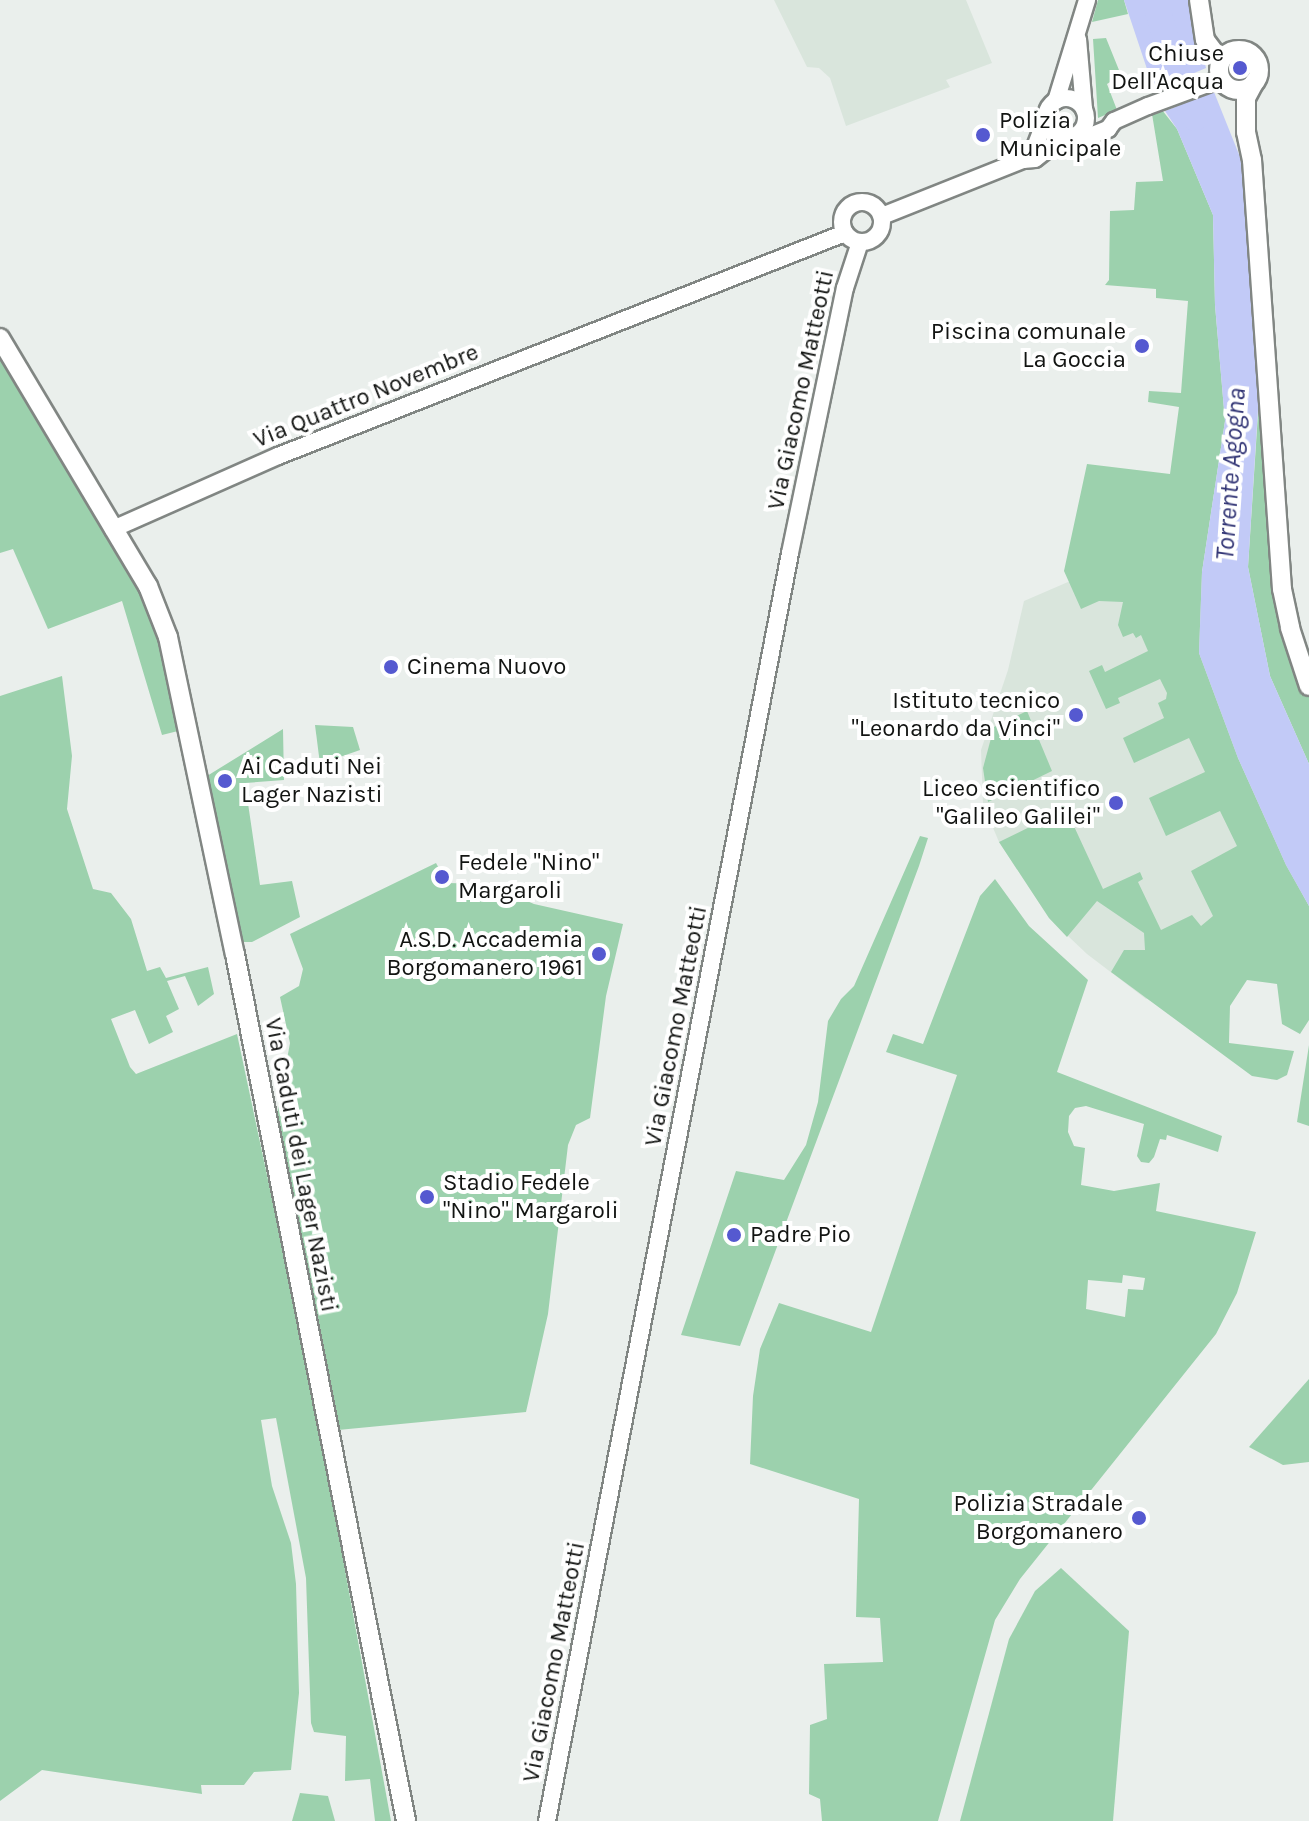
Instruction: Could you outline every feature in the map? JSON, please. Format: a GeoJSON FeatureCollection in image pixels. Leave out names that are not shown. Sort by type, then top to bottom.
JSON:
{"type":"FeatureCollection","features":[{"type":"Feature","properties":{"kind":"main road"},"geometry":{"type":"LineString","coordinates":[[1199,0],[1204,21],[1222,44],[1223,71],[1239,125],[1246,132]]}},
{"type":"Feature","properties":{"kind":"main road"},"geometry":{"type":"LineString","coordinates":[[1223,71],[1247,52],[1256,59],[1259,71],[1246,98],[1246,132],[1252,160],[1282,589],[1309,686]]}},
{"type":"Feature","properties":{"kind":"main road"},"geometry":{"type":"LineString","coordinates":[[1223,71],[1241,89],[1255,81]]}},
{"type":"Feature","properties":{"kind":"main road"},"geometry":{"type":"LineString","coordinates":[[0,338],[113,529]]}},
{"type":"Feature","properties":{"kind":"main road","name":"Via Caduti dei Lager Nazisti"},"geometry":{"type":"LineString","coordinates":[[113,529],[148,586],[170,648],[235,954],[406,1821]]}},
{"type":"Feature","properties":{"kind":"street"},"geometry":{"type":"LineString","coordinates":[[1023,160],[1035,147],[1056,101],[1087,0]]}},
{"type":"Feature","properties":{"kind":"street"},"geometry":{"type":"LineString","coordinates":[[882,216],[1023,160],[1044,155],[1070,136],[1085,113],[1078,36]]}},
{"type":"Feature","properties":{"kind":"street"},"geometry":{"type":"LineString","coordinates":[[1056,101],[1069,99],[1093,123],[1114,121],[1223,71]]}},
{"type":"Feature","properties":{"kind":"street"},"geometry":{"type":"LineString","coordinates":[[1046,119],[1053,133],[1088,137],[1108,129],[1114,121]]}},
{"type":"Feature","properties":{"kind":"street"},"geometry":{"type":"LineString","coordinates":[[854,203],[874,205],[882,216],[878,235],[853,238],[843,216],[854,203]]}},
{"type":"Feature","properties":{"kind":"street","name":"Via Quattro Novembre"},"geometry":{"type":"LineString","coordinates":[[113,529],[320,439],[853,238]]}},
{"type":"Feature","properties":{"kind":"street","name":"Via Giacomo Matteotti"},"geometry":{"type":"LineString","coordinates":[[547,1821],[853,238]]}},
{"type":"Feature","properties":{"kind":"shaded area"},"geometry":{"type":"Polygon","coordinates":[[[774,0],[966,0],[992,63],[946,80],[950,87],[846,126],[830,78],[819,68],[807,67],[774,0]]]}},
{"type":"Feature","properties":{"kind":"shaded area"},"geometry":{"type":"Polygon","coordinates":[[[1202,572],[1238,758],[1307,903],[1146,999],[1087,954],[1049,918],[999,842],[983,804],[981,750],[1008,670],[1024,601],[1068,582],[1202,572]]]}},
{"type":"Feature","properties":{"kind":"green space"},"geometry":{"type":"Polygon","coordinates":[[[1098,0],[1124,0],[1128,14],[1092,22],[1098,0]]]}},
{"type":"Feature","properties":{"kind":"green space"},"geometry":{"type":"Polygon","coordinates":[[[1106,38],[1121,75],[1107,84],[1117,110],[1098,118],[1093,39],[1106,38]]]}},
{"type":"Feature","properties":{"kind":"green space"},"geometry":{"type":"Polygon","coordinates":[[[1162,110],[1177,129],[1213,215],[1215,305],[1225,421],[1202,572],[1199,653],[1238,758],[1286,865],[1309,906],[1309,1020],[1300,1034],[1282,1024],[1277,984],[1247,980],[1230,1006],[1229,1043],[1294,1051],[1287,1075],[1277,1080],[1252,1076],[1111,972],[1124,950],[1145,950],[1144,933],[1097,901],[1067,937],[1049,918],[999,842],[1066,809],[1103,889],[1140,872],[1143,879],[1138,882],[1161,930],[1192,915],[1201,926],[1213,916],[1191,871],[1237,846],[1220,811],[1166,836],[1149,798],[1205,772],[1189,738],[1134,763],[1123,738],[1164,718],[1158,703],[1166,699],[1167,693],[1160,679],[1118,698],[1120,703],[1106,709],[1089,671],[1102,665],[1105,672],[1148,651],[1141,635],[1136,638],[1133,633],[1123,637],[1118,625],[1123,602],[1099,601],[1081,609],[1064,571],[1087,464],[1170,474],[1179,407],[1148,402],[1149,391],[1181,393],[1188,301],[1156,298],[1156,289],[1105,285],[1109,280],[1110,211],[1134,210],[1136,182],[1163,181],[1152,114],[1162,110]]]}},
{"type":"Feature","properties":{"kind":"green space"},"geometry":{"type":"Polygon","coordinates":[[[0,352],[144,590],[163,642],[182,730],[162,735],[122,601],[48,629],[13,549],[0,553],[0,352]]]}},
{"type":"Feature","properties":{"kind":"green space"},"geometry":{"type":"Polygon","coordinates":[[[1268,396],[1282,589],[1309,686],[1309,764],[1270,676],[1248,567],[1259,398],[1268,396]]]}},
{"type":"Feature","properties":{"kind":"green space"},"geometry":{"type":"Polygon","coordinates":[[[62,676],[72,756],[67,809],[93,889],[111,893],[131,919],[147,971],[160,967],[166,978],[208,967],[214,994],[198,1006],[185,976],[167,981],[179,1009],[166,1016],[173,1032],[149,1044],[135,1010],[111,1019],[130,1067],[136,1074],[237,1034],[308,1368],[391,1821],[375,1821],[370,1779],[345,1781],[346,1736],[314,1732],[311,1723],[306,1578],[276,1418],[261,1420],[272,1486],[291,1543],[296,1584],[299,1693],[291,1770],[254,1772],[244,1785],[201,1785],[202,1794],[42,1770],[0,1801],[0,696],[62,676]]]}},
{"type":"Feature","properties":{"kind":"green space"},"geometry":{"type":"Polygon","coordinates":[[[1027,711],[1052,771],[988,802],[983,768],[994,727],[1027,711]]]}},
{"type":"Feature","properties":{"kind":"green space"},"geometry":{"type":"Polygon","coordinates":[[[315,725],[353,727],[360,750],[320,764],[315,725]]]}},
{"type":"Feature","properties":{"kind":"green space"},"geometry":{"type":"Polygon","coordinates":[[[283,729],[284,780],[245,783],[260,885],[292,881],[300,917],[252,942],[244,942],[239,938],[207,776],[283,729]]]}},
{"type":"Feature","properties":{"kind":"green space"},"geometry":{"type":"Polygon","coordinates":[[[920,836],[928,838],[919,866],[740,1346],[681,1335],[736,1171],[784,1180],[806,1145],[818,1102],[828,1021],[841,999],[854,986],[920,836]]]}},
{"type":"Feature","properties":{"kind":"green space","name":"Stadio Fedele \"Nino\" Margaroli"},"geometry":{"type":"Polygon","coordinates":[[[436,863],[447,883],[488,884],[534,904],[623,924],[606,996],[590,1118],[576,1125],[568,1145],[548,1314],[526,1412],[338,1430],[276,1119],[290,1043],[280,997],[299,986],[303,969],[290,934],[436,863]]]}},
{"type":"Feature","properties":{"kind":"green space"},"geometry":{"type":"Polygon","coordinates":[[[995,879],[1029,926],[1088,980],[1057,1072],[1222,1136],[1218,1152],[1167,1135],[1166,1140],[1160,1139],[1149,1163],[1141,1162],[1137,1156],[1144,1124],[1086,1106],[1075,1108],[1069,1116],[1068,1132],[1074,1146],[1085,1148],[1081,1185],[1114,1191],[1160,1183],[1156,1211],[1256,1232],[1237,1293],[1216,1334],[1020,1579],[995,1620],[938,1821],[822,1821],[820,1799],[809,1794],[810,1725],[827,1719],[824,1664],[883,1662],[880,1618],[856,1617],[859,1499],[750,1464],[753,1396],[760,1349],[779,1303],[871,1332],[957,1075],[886,1052],[893,1034],[923,1044],[980,896],[995,879]],[[1123,1275],[1122,1283],[1088,1280],[1086,1309],[1125,1317],[1128,1289],[1143,1290],[1145,1278],[1123,1275]]]}},
{"type":"Feature","properties":{"kind":"green space"},"geometry":{"type":"Polygon","coordinates":[[[1309,1045],[1309,1126],[1297,1122],[1309,1045]]]}},
{"type":"Feature","properties":{"kind":"green space"},"geometry":{"type":"Polygon","coordinates":[[[1309,1379],[1309,1462],[1283,1465],[1249,1447],[1309,1379]]]}},
{"type":"Feature","properties":{"kind":"green space"},"geometry":{"type":"Polygon","coordinates":[[[1061,1568],[1129,1631],[1113,1821],[960,1821],[1009,1639],[1035,1591],[1061,1568]]]}},
{"type":"Feature","properties":{"kind":"green space"},"geometry":{"type":"Polygon","coordinates":[[[300,1793],[328,1796],[335,1821],[292,1821],[300,1793]]]}},
{"type":"Feature","properties":{"kind":"water"},"geometry":{"type":"Polygon","coordinates":[[[1124,0],[1190,0],[1206,68],[1154,90],[1124,0]]]}},
{"type":"Feature","properties":{"kind":"water"},"geometry":{"type":"Polygon","coordinates":[[[1214,92],[1240,157],[1247,194],[1259,393],[1248,567],[1270,676],[1309,764],[1309,906],[1286,865],[1238,758],[1199,653],[1202,572],[1225,421],[1215,305],[1213,215],[1177,129],[1165,111],[1214,92]]]}},
{"type":"Feature","properties":{"kind":"waterway","name":"Torrente Agogna"},"geometry":{"type":"LineString","coordinates":[[1155,0],[1175,71],[1195,118]]}},
{"type":"Feature","properties":{"kind":"place","name":"Chiuse Dell'Acqua"},"geometry":{"type":"Point","coordinates":[1240,68]}},
{"type":"Feature","properties":{"kind":"place","name":"Polizia Municipale"},"geometry":{"type":"Point","coordinates":[983,135]}},
{"type":"Feature","properties":{"kind":"place","name":"Piscina comunale La Goccia"},"geometry":{"type":"Point","coordinates":[1142,346]}},
{"type":"Feature","properties":{"kind":"place","name":"Cinema Nuovo"},"geometry":{"type":"Point","coordinates":[391,667]}},
{"type":"Feature","properties":{"kind":"place","name":"Istituto tecnico \"Leonardo da Vinci\""},"geometry":{"type":"Point","coordinates":[1076,715]}},
{"type":"Feature","properties":{"kind":"place","name":"Ai Caduti Nei Lager Nazisti"},"geometry":{"type":"Point","coordinates":[225,781]}},
{"type":"Feature","properties":{"kind":"place","name":"Liceo scientifico \"Galileo Galilei\""},"geometry":{"type":"Point","coordinates":[1116,803]}},
{"type":"Feature","properties":{"kind":"place","name":"Fedele \"Nino\" Margaroli"},"geometry":{"type":"Point","coordinates":[442,877]}},
{"type":"Feature","properties":{"kind":"place","name":"A.S.D. Accademia Borgomanero 1961"},"geometry":{"type":"Point","coordinates":[599,954]}},
{"type":"Feature","properties":{"kind":"place","name":"Stadio Fedele \"Nino\" Margaroli"},"geometry":{"type":"Point","coordinates":[427,1197]}},
{"type":"Feature","properties":{"kind":"place","name":"Padre Pio"},"geometry":{"type":"Point","coordinates":[734,1235]}},
{"type":"Feature","properties":{"kind":"place","name":"Polizia Stradale Borgomanero"},"geometry":{"type":"Point","coordinates":[1139,1518]}}]}
